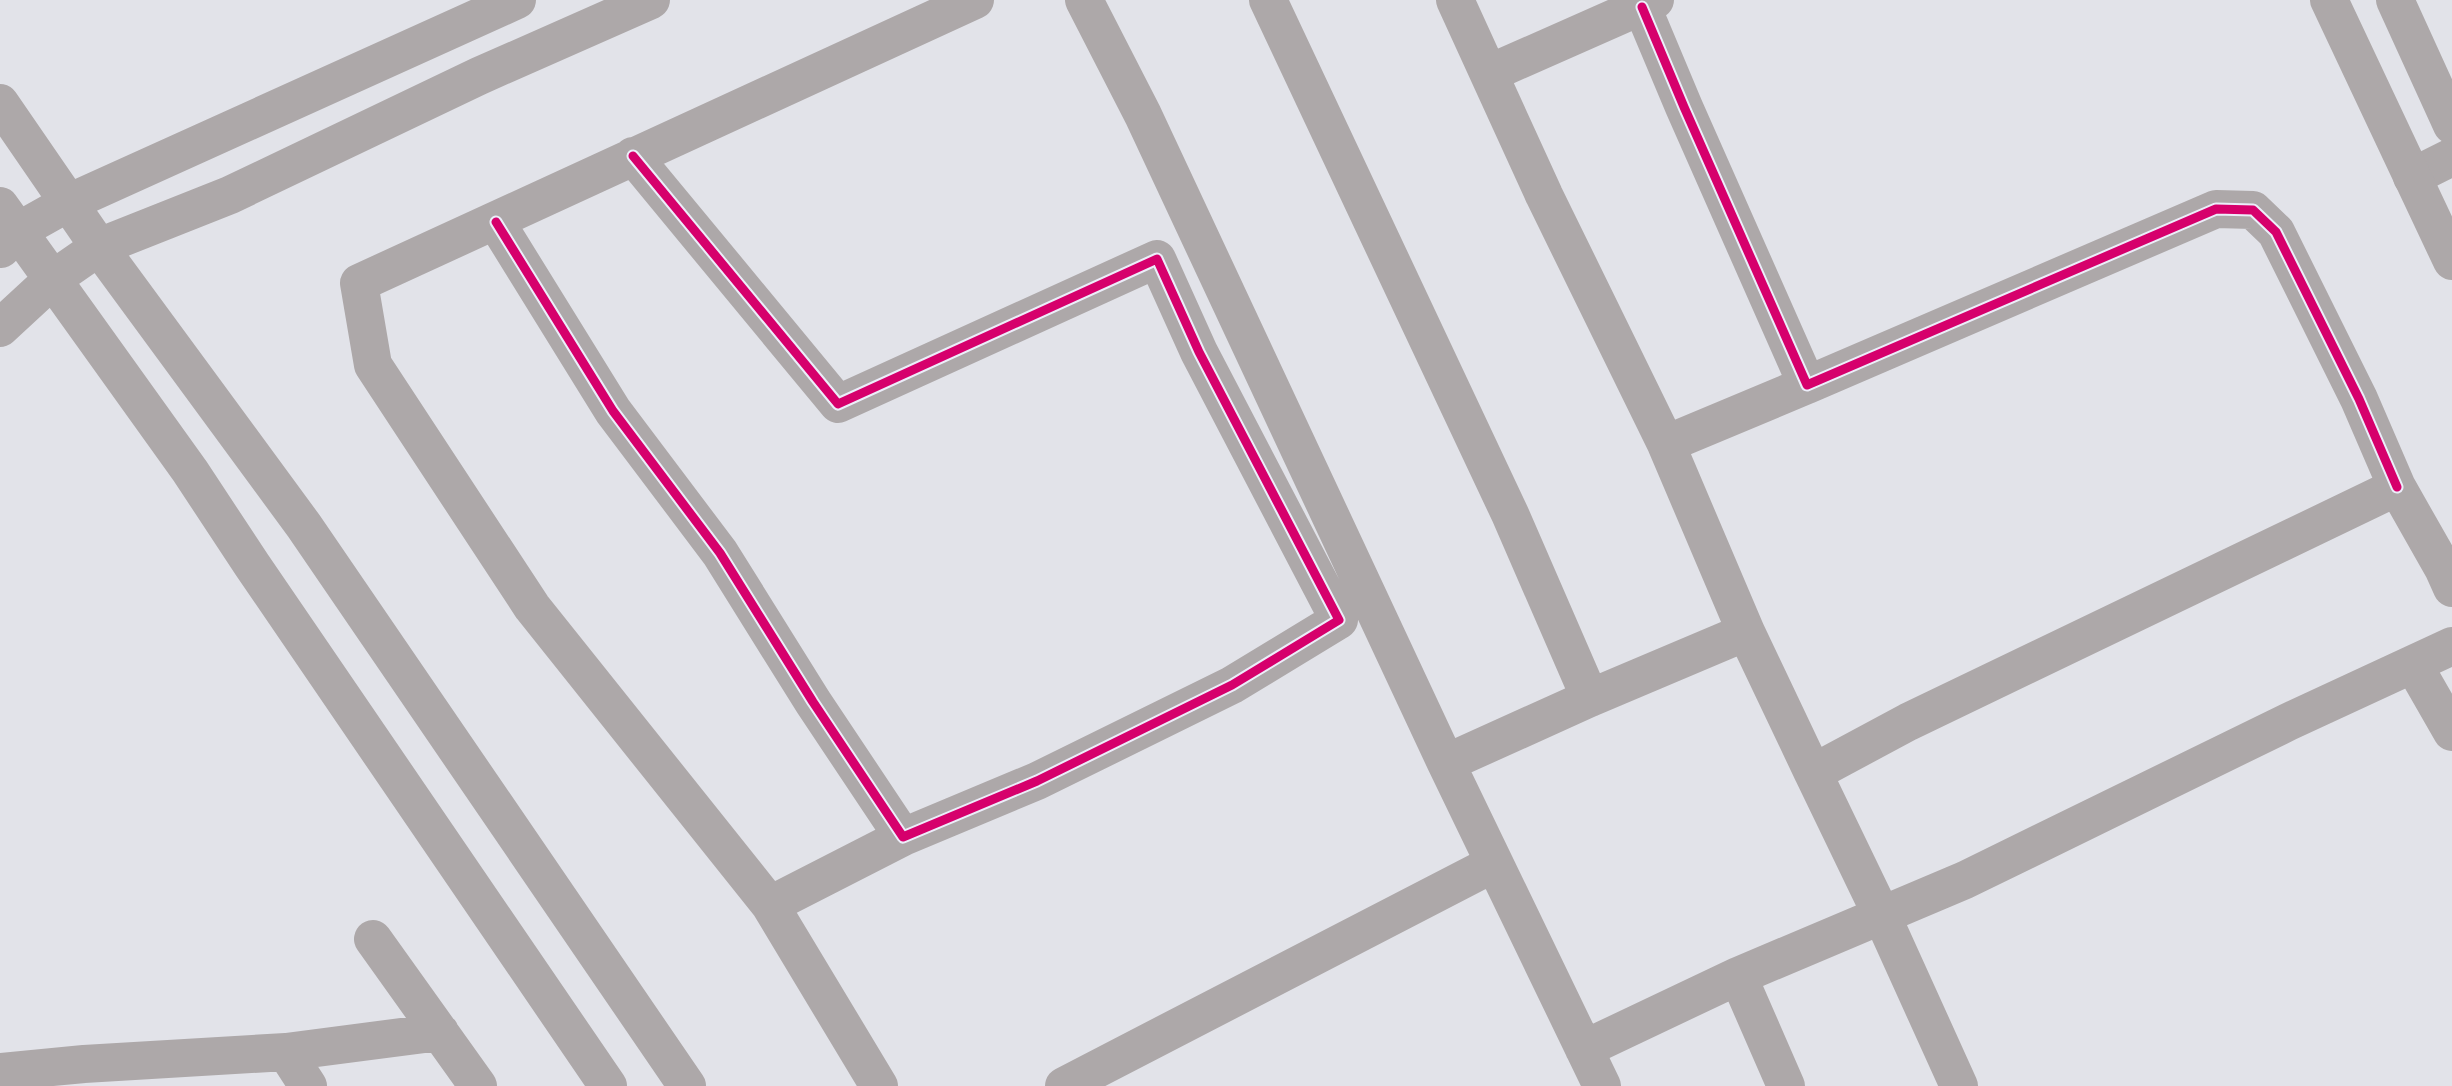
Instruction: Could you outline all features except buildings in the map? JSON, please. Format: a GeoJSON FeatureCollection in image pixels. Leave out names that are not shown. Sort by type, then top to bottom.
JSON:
{"type":"FeatureCollection","features":[{"type":"Feature","properties":{"kind":"street"},"geometry":{"type":"LineString","coordinates":[[517,0],[6,229],[53,279],[190,471],[608,1086]]}},
{"type":"Feature","properties":{"kind":"street"},"geometry":{"type":"LineString","coordinates":[[0,328],[53,279],[99,247],[230,195],[479,76],[651,0]]}},
{"type":"Feature","properties":{"kind":"street"},"geometry":{"type":"LineString","coordinates":[[879,1086],[769,905],[532,607],[373,365],[359,283],[975,0]]}},
{"type":"Feature","properties":{"kind":"street"},"geometry":{"type":"LineString","coordinates":[[1084,0],[1143,115],[1493,864],[1549,973],[1602,1086]]}},
{"type":"Feature","properties":{"kind":"street"},"geometry":{"type":"LineString","coordinates":[[1268,0],[1510,514],[1590,698]]}},
{"type":"Feature","properties":{"kind":"street"},"geometry":{"type":"LineString","coordinates":[[1455,0],[1544,195],[1666,444],[1746,632],[1882,916],[1959,1086]]}},
{"type":"Feature","properties":{"kind":"street"},"geometry":{"type":"LineString","coordinates":[[2329,0],[2452,261]]}},
{"type":"Feature","properties":{"kind":"street"},"geometry":{"type":"LineString","coordinates":[[2395,0],[2452,125]]}},
{"type":"Feature","properties":{"kind":"street"},"geometry":{"type":"LineString","coordinates":[[1490,73],[1649,3],[1689,119],[1807,385]]}},
{"type":"Feature","properties":{"kind":"street"},"geometry":{"type":"LineString","coordinates":[[0,103],[99,247],[304,526],[687,1086]]}},
{"type":"Feature","properties":{"kind":"street"},"geometry":{"type":"LineString","coordinates":[[633,156],[838,404],[1157,259],[1199,352],[1339,620],[1220,691],[1037,781],[903,837],[769,905]]}},
{"type":"Feature","properties":{"kind":"street"},"geometry":{"type":"LineString","coordinates":[[2412,177],[2452,157]]}},
{"type":"Feature","properties":{"kind":"street"},"geometry":{"type":"LineString","coordinates":[[1666,444],[2216,209],[2253,210],[2276,232],[2359,399],[2397,487],[2452,588]]}},
{"type":"Feature","properties":{"kind":"street"},"geometry":{"type":"LineString","coordinates":[[496,222],[613,411],[720,553],[813,702],[903,837]]}},
{"type":"Feature","properties":{"kind":"street"},"geometry":{"type":"LineString","coordinates":[[1813,773],[1908,722],[2397,487]]}},
{"type":"Feature","properties":{"kind":"street"},"geometry":{"type":"LineString","coordinates":[[1446,763],[1746,632]]}},
{"type":"Feature","properties":{"kind":"street"},"geometry":{"type":"LineString","coordinates":[[1584,1049],[1738,976],[1965,880],[2288,722],[2452,646]]}},
{"type":"Feature","properties":{"kind":"street"},"geometry":{"type":"LineString","coordinates":[[2413,664],[2452,732]]}},
{"type":"Feature","properties":{"kind":"street"},"geometry":{"type":"LineString","coordinates":[[1077,1083],[1493,864]]}},
{"type":"Feature","properties":{"kind":"street"},"geometry":{"type":"LineString","coordinates":[[373,939],[478,1086]]}},
{"type":"Feature","properties":{"kind":"street"},"geometry":{"type":"LineString","coordinates":[[1738,976],[1786,1086]]}},
{"type":"Feature","properties":{"kind":"street"},"geometry":{"type":"LineString","coordinates":[[0,1072],[85,1075],[440,1032]]}},
{"type":"Feature","properties":{"kind":"street"},"geometry":{"type":"LineString","coordinates":[[286,1052],[308,1086]]}},
{"type":"Feature","properties":{"kind":"cycle path"},"geometry":{"type":"LineString","coordinates":[[1642,7],[1807,385],[2216,209],[2253,210],[2276,232],[2359,399],[2397,487]]}},
{"type":"Feature","properties":{"kind":"cycle path"},"geometry":{"type":"LineString","coordinates":[[496,222],[613,411],[720,553],[813,702],[903,837],[1037,781],[1232,685],[1339,620],[1199,352],[1157,259],[838,404],[633,156]]}}]}
